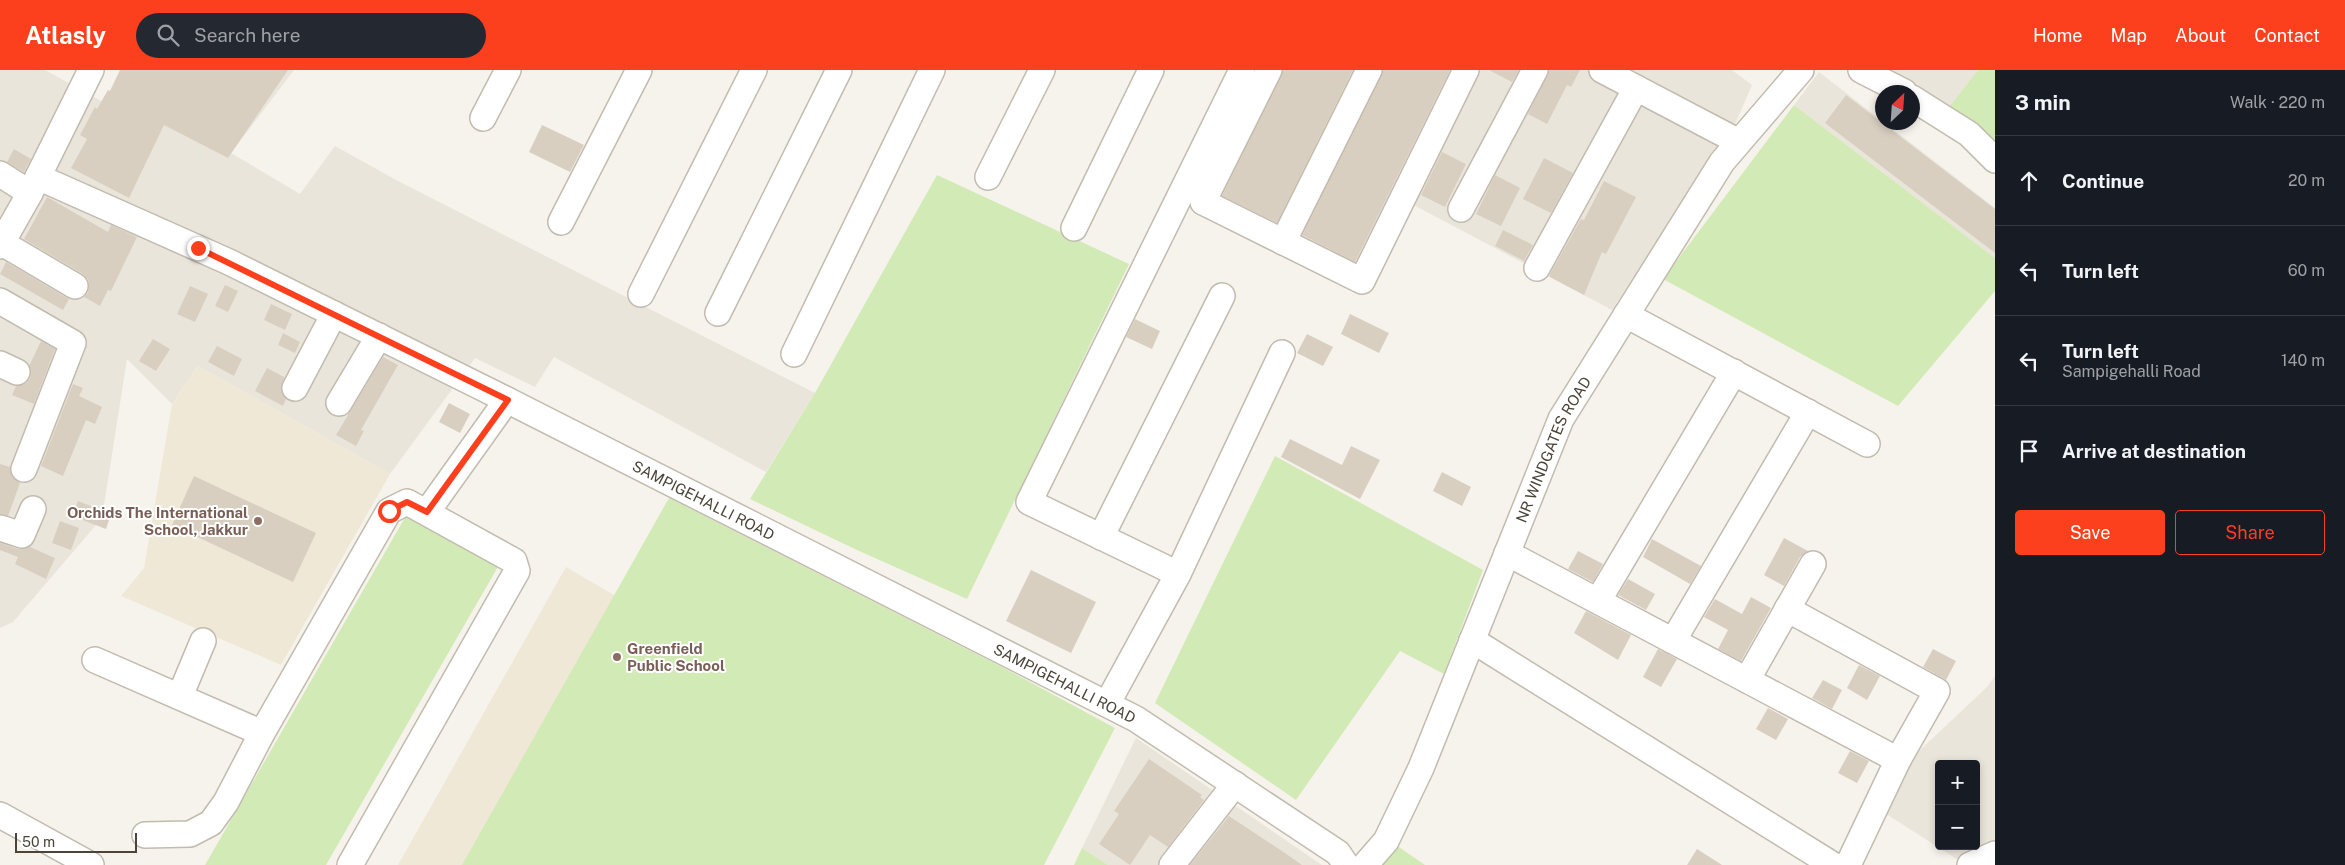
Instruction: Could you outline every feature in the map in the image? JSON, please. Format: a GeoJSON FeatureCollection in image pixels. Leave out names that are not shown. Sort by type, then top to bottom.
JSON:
{"type":"FeatureCollection","features":[{"type":"Feature","properties":{"kind":"street"},"geometry":{"type":"LineString","coordinates":[[75,286],[1,245],[34,185],[90,70]]}},
{"type":"Feature","properties":{"kind":"street"},"geometry":{"type":"LineString","coordinates":[[483,118],[508,70]]}},
{"type":"Feature","properties":{"kind":"street"},"geometry":{"type":"LineString","coordinates":[[561,222],[639,70]]}},
{"type":"Feature","properties":{"kind":"street"},"geometry":{"type":"LineString","coordinates":[[641,294],[754,70]]}},
{"type":"Feature","properties":{"kind":"street"},"geometry":{"type":"LineString","coordinates":[[718,313],[839,70]]}},
{"type":"Feature","properties":{"kind":"street"},"geometry":{"type":"LineString","coordinates":[[794,354],[932,70]]}},
{"type":"Feature","properties":{"kind":"street"},"geometry":{"type":"LineString","coordinates":[[988,177],[1042,70]]}},
{"type":"Feature","properties":{"kind":"street"},"geometry":{"type":"LineString","coordinates":[[1074,228],[1151,70]]}},
{"type":"Feature","properties":{"kind":"street"},"geometry":{"type":"LineString","coordinates":[[1178,574],[1029,502],[1242,70]]}},
{"type":"Feature","properties":{"kind":"street"},"geometry":{"type":"LineString","coordinates":[[1268,70],[1203,202],[1362,281],[1466,70]]}},
{"type":"Feature","properties":{"kind":"street"},"geometry":{"type":"LineString","coordinates":[[1283,242],[1368,70]]}},
{"type":"Feature","properties":{"kind":"street"},"geometry":{"type":"LineString","coordinates":[[1460,210],[1535,70]]}},
{"type":"Feature","properties":{"kind":"street"},"geometry":{"type":"LineString","coordinates":[[1602,70],[1739,142]]}},
{"type":"Feature","properties":{"kind":"street","name":"NR WINDGATES ROAD"},"geometry":{"type":"LineString","coordinates":[[1365,865],[1386,842],[1420,768],[1561,419],[1722,162],[1801,70]]}},
{"type":"Feature","properties":{"kind":"street"},"geometry":{"type":"LineString","coordinates":[[1861,70],[1890,85]]}},
{"type":"Feature","properties":{"kind":"street"},"geometry":{"type":"LineString","coordinates":[[1537,268],[1636,88]]}},
{"type":"Feature","properties":{"kind":"street"},"geometry":{"type":"LineString","coordinates":[[1920,103],[1969,134],[1995,160]]}},
{"type":"Feature","properties":{"kind":"street","name":"SAMPIGEHALLI ROAD"},"geometry":{"type":"LineString","coordinates":[[0,174],[34,185],[229,262],[508,400],[1107,704],[1136,719],[1338,853],[1346,865]]}},
{"type":"Feature","properties":{"kind":"street"},"geometry":{"type":"LineString","coordinates":[[1101,537],[1222,296]]}},
{"type":"Feature","properties":{"kind":"street"},"geometry":{"type":"LineString","coordinates":[[0,301],[74,343],[24,469]]}},
{"type":"Feature","properties":{"kind":"street"},"geometry":{"type":"LineString","coordinates":[[295,388],[334,314]]}},
{"type":"Feature","properties":{"kind":"street"},"geometry":{"type":"LineString","coordinates":[[1626,315],[1867,444]]}},
{"type":"Feature","properties":{"kind":"street"},"geometry":{"type":"LineString","coordinates":[[339,403],[379,336]]}},
{"type":"Feature","properties":{"kind":"street"},"geometry":{"type":"LineString","coordinates":[[1107,704],[1178,574],[1282,353]]}},
{"type":"Feature","properties":{"kind":"street"},"geometry":{"type":"LineString","coordinates":[[1598,601],[1734,372]]}},
{"type":"Feature","properties":{"kind":"street"},"geometry":{"type":"LineString","coordinates":[[427,512],[508,400]]}},
{"type":"Feature","properties":{"kind":"street"},"geometry":{"type":"LineString","coordinates":[[1673,641],[1808,412]]}},
{"type":"Feature","properties":{"kind":"street"},"geometry":{"type":"LineString","coordinates":[[145,835],[190,834],[211,823],[226,802],[262,733],[389,511],[407,502],[514,561],[517,572],[350,865]]}},
{"type":"Feature","properties":{"kind":"street"},"geometry":{"type":"LineString","coordinates":[[0,528],[22,535],[33,509]]}},
{"type":"Feature","properties":{"kind":"street"},"geometry":{"type":"LineString","coordinates":[[1507,553],[1898,760]]}},
{"type":"Feature","properties":{"kind":"street"},"geometry":{"type":"LineString","coordinates":[[1747,680],[1813,564]]}},
{"type":"Feature","properties":{"kind":"street"},"geometry":{"type":"LineString","coordinates":[[1787,609],[1937,691],[1898,760],[1848,865]]}},
{"type":"Feature","properties":{"kind":"street"},"geometry":{"type":"LineString","coordinates":[[1472,640],[1834,865]]}},
{"type":"Feature","properties":{"kind":"street"},"geometry":{"type":"LineString","coordinates":[[180,696],[203,641]]}},
{"type":"Feature","properties":{"kind":"street"},"geometry":{"type":"LineString","coordinates":[[95,660],[262,733]]}},
{"type":"Feature","properties":{"kind":"street"},"geometry":{"type":"LineString","coordinates":[[1172,865],[1235,784]]}},
{"type":"Feature","properties":{"kind":"street"},"geometry":{"type":"LineString","coordinates":[[1,817],[91,865]]}},
{"type":"Feature","properties":{"kind":"street"},"geometry":{"type":"LineString","coordinates":[[1970,865],[1995,854]]}},
{"type":"Feature","properties":{"kind":"shaded area"},"geometry":{"type":"Polygon","coordinates":[[[0,70],[45,70],[138,121],[167,70],[294,70],[231,153],[300,194],[335,146],[398,181],[815,393],[766,472],[554,357],[535,387],[475,358],[390,474],[198,366],[172,404],[127,359],[102,518],[13,622],[0,628],[0,70]]]}},
{"type":"Feature","properties":{"kind":"shaded area"},"geometry":{"type":"Polygon","coordinates":[[[1253,70],[1732,70],[1752,85],[1736,122],[1612,310],[1406,201],[1363,287],[1189,198],[1253,70]]]}},
{"type":"Feature","properties":{"kind":"shaded area"},"geometry":{"type":"Polygon","coordinates":[[[1891,70],[1978,70],[1945,112],[1920,93],[1920,85],[1910,85],[1891,70]]]}},
{"type":"Feature","properties":{"kind":"shaded area"},"geometry":{"type":"Polygon","coordinates":[[[1819,72],[1875,115],[1875,130],[1894,130],[1995,208],[1995,258],[1794,105],[1819,72]]]}},
{"type":"Feature","properties":{"kind":"shaded area","name":"Orchids The International School, Jakkur"},"geometry":{"type":"Polygon","coordinates":[[[198,366],[390,474],[281,665],[121,596],[144,568],[172,404],[198,366]]]}},
{"type":"Feature","properties":{"kind":"shaded area","name":"Greenfield Public School"},"geometry":{"type":"Polygon","coordinates":[[[566,567],[825,718],[743,865],[398,865],[566,567]]]}},
{"type":"Feature","properties":{"kind":"shaded area"},"geometry":{"type":"Polygon","coordinates":[[[1995,676],[1995,865],[1966,865],[1943,850],[1980,850],[1980,760],[1935,760],[1935,845],[1866,801],[1987,687],[1995,676]]]}},
{"type":"Feature","properties":{"kind":"shaded area"},"geometry":{"type":"Polygon","coordinates":[[[1136,738],[1322,865],[1108,865],[1082,848],[1136,738]]]}},
{"type":"Feature","properties":{"kind":"green space"},"geometry":{"type":"Polygon","coordinates":[[[1978,70],[1995,70],[1995,151],[1945,112],[1978,70]]]}},
{"type":"Feature","properties":{"kind":"green space"},"geometry":{"type":"Polygon","coordinates":[[[1794,105],[1995,258],[1995,291],[1898,406],[1663,279],[1794,105]]]}},
{"type":"Feature","properties":{"kind":"green space"},"geometry":{"type":"Polygon","coordinates":[[[937,175],[1129,264],[967,599],[857,550],[750,499],[815,393],[937,175]]]}},
{"type":"Feature","properties":{"kind":"green space"},"geometry":{"type":"Polygon","coordinates":[[[1275,456],[1483,570],[1444,674],[1400,651],[1296,800],[1155,703],[1275,456]]]}},
{"type":"Feature","properties":{"kind":"green space"},"geometry":{"type":"Polygon","coordinates":[[[669,498],[1004,668],[1115,728],[1044,865],[462,865],[669,498]]]}},
{"type":"Feature","properties":{"kind":"green space"},"geometry":{"type":"Polygon","coordinates":[[[407,514],[499,565],[326,865],[205,865],[407,514]]]}},
{"type":"Feature","properties":{"kind":"green space"},"geometry":{"type":"Polygon","coordinates":[[[1393,843],[1425,865],[1379,865],[1393,843]]]}},
{"type":"Feature","properties":{"kind":"green space"},"geometry":{"type":"Polygon","coordinates":[[[1082,848],[1108,865],[1074,865],[1082,848]]]}},
{"type":"Feature","properties":{"kind":"building"},"geometry":{"type":"Polygon","coordinates":[[[120,70],[288,70],[228,158],[164,125],[129,198],[71,168],[87,139],[80,135],[95,107],[97,109],[108,90],[110,91],[120,70]]]}},
{"type":"Feature","properties":{"kind":"building"},"geometry":{"type":"Polygon","coordinates":[[[1283,70],[1353,70],[1277,223],[1222,196],[1283,70]]]}},
{"type":"Feature","properties":{"kind":"building"},"geometry":{"type":"Polygon","coordinates":[[[1383,70],[1450,70],[1355,262],[1302,235],[1383,70]]]}},
{"type":"Feature","properties":{"kind":"building"},"geometry":{"type":"Polygon","coordinates":[[[1489,70],[1519,70],[1512,82],[1489,70]]]}},
{"type":"Feature","properties":{"kind":"building"},"geometry":{"type":"Polygon","coordinates":[[[1549,70],[1580,70],[1571,87],[1567,85],[1547,124],[1528,114],[1549,70]]]}},
{"type":"Feature","properties":{"kind":"building"},"geometry":{"type":"Polygon","coordinates":[[[1846,95],[1875,117],[1875,130],[1892,130],[1995,209],[1995,253],[1825,123],[1846,95]]]}},
{"type":"Feature","properties":{"kind":"building"},"geometry":{"type":"Polygon","coordinates":[[[542,125],[584,145],[570,172],[529,152],[542,125]]]}},
{"type":"Feature","properties":{"kind":"building"},"geometry":{"type":"Polygon","coordinates":[[[14,149],[31,159],[24,172],[7,162],[14,149]]]}},
{"type":"Feature","properties":{"kind":"building"},"geometry":{"type":"Polygon","coordinates":[[[1442,152],[1466,164],[1445,207],[1421,195],[1442,152]]]}},
{"type":"Feature","properties":{"kind":"building"},"geometry":{"type":"Polygon","coordinates":[[[1544,158],[1573,173],[1551,213],[1523,199],[1544,158]]]}},
{"type":"Feature","properties":{"kind":"building"},"geometry":{"type":"Polygon","coordinates":[[[1495,175],[1520,188],[1501,226],[1476,214],[1495,175]]]}},
{"type":"Feature","properties":{"kind":"building"},"geometry":{"type":"Polygon","coordinates":[[[1604,181],[1636,197],[1606,254],[1602,252],[1584,295],[1550,277],[1550,274],[1581,219],[1584,220],[1604,181]]]}},
{"type":"Feature","properties":{"kind":"building"},"geometry":{"type":"Polygon","coordinates":[[[47,197],[108,232],[111,225],[137,237],[111,291],[108,290],[100,306],[84,297],[88,293],[89,286],[88,279],[83,274],[24,239],[47,197]]]}},
{"type":"Feature","properties":{"kind":"building"},"geometry":{"type":"Polygon","coordinates":[[[1503,230],[1533,245],[1524,261],[1495,246],[1503,230]]]}},
{"type":"Feature","properties":{"kind":"building"},"geometry":{"type":"Polygon","coordinates":[[[6,262],[69,299],[63,310],[0,274],[6,262]]]}},
{"type":"Feature","properties":{"kind":"building"},"geometry":{"type":"Polygon","coordinates":[[[225,285],[238,291],[228,312],[215,306],[225,285]]]}},
{"type":"Feature","properties":{"kind":"building"},"geometry":{"type":"Polygon","coordinates":[[[190,286],[208,294],[195,322],[177,314],[190,286]]]}},
{"type":"Feature","properties":{"kind":"building"},"geometry":{"type":"Polygon","coordinates":[[[271,304],[292,314],[285,330],[264,320],[271,304]]]}},
{"type":"Feature","properties":{"kind":"building"},"geometry":{"type":"Polygon","coordinates":[[[1350,314],[1389,333],[1379,353],[1341,334],[1350,314]]]}},
{"type":"Feature","properties":{"kind":"building"},"geometry":{"type":"Polygon","coordinates":[[[1135,319],[1160,331],[1152,349],[1126,337],[1135,319]]]}},
{"type":"Feature","properties":{"kind":"building"},"geometry":{"type":"Polygon","coordinates":[[[283,333],[300,342],[295,353],[278,345],[283,333]]]}},
{"type":"Feature","properties":{"kind":"building"},"geometry":{"type":"Polygon","coordinates":[[[1307,334],[1333,347],[1323,366],[1297,353],[1307,334]]]}},
{"type":"Feature","properties":{"kind":"building"},"geometry":{"type":"Polygon","coordinates":[[[153,339],[170,349],[156,371],[139,361],[153,339]]]}},
{"type":"Feature","properties":{"kind":"building"},"geometry":{"type":"Polygon","coordinates":[[[41,341],[55,349],[34,404],[12,395],[16,386],[25,384],[30,379],[31,371],[29,366],[41,341]]]}},
{"type":"Feature","properties":{"kind":"building"},"geometry":{"type":"Polygon","coordinates":[[[217,346],[242,359],[234,376],[208,362],[217,346]]]}},
{"type":"Feature","properties":{"kind":"building"},"geometry":{"type":"Polygon","coordinates":[[[383,357],[398,365],[361,430],[364,431],[356,446],[336,435],[383,357]]]}},
{"type":"Feature","properties":{"kind":"building"},"geometry":{"type":"Polygon","coordinates":[[[267,368],[284,377],[281,388],[286,399],[283,406],[255,391],[267,368]]]}},
{"type":"Feature","properties":{"kind":"building"},"geometry":{"type":"Polygon","coordinates":[[[73,384],[83,388],[79,396],[102,407],[95,424],[86,420],[63,476],[41,466],[73,384]]]}},
{"type":"Feature","properties":{"kind":"building"},"geometry":{"type":"Polygon","coordinates":[[[449,403],[470,414],[460,433],[439,422],[449,403]]]}},
{"type":"Feature","properties":{"kind":"building"},"geometry":{"type":"Polygon","coordinates":[[[1290,439],[1342,465],[1351,446],[1380,460],[1360,499],[1281,457],[1290,439]]]}},
{"type":"Feature","properties":{"kind":"building"},"geometry":{"type":"Polygon","coordinates":[[[0,464],[10,467],[13,478],[20,483],[8,516],[0,514],[0,464]]]}},
{"type":"Feature","properties":{"kind":"building"},"geometry":{"type":"Polygon","coordinates":[[[1442,472],[1471,487],[1462,506],[1433,491],[1442,472]]]}},
{"type":"Feature","properties":{"kind":"building"},"geometry":{"type":"Polygon","coordinates":[[[194,476],[316,533],[293,582],[172,525],[194,476]]]}},
{"type":"Feature","properties":{"kind":"building"},"geometry":{"type":"Polygon","coordinates":[[[78,501],[111,514],[106,529],[72,516],[78,501]]]}},
{"type":"Feature","properties":{"kind":"building"},"geometry":{"type":"Polygon","coordinates":[[[60,521],[79,528],[71,550],[52,543],[60,521]]]}},
{"type":"Feature","properties":{"kind":"building"},"geometry":{"type":"Polygon","coordinates":[[[1784,538],[1808,551],[1800,557],[1784,586],[1764,575],[1784,538]]]}},
{"type":"Feature","properties":{"kind":"building"},"geometry":{"type":"Polygon","coordinates":[[[1652,539],[1701,566],[1690,584],[1643,557],[1652,539]]]}},
{"type":"Feature","properties":{"kind":"building"},"geometry":{"type":"Polygon","coordinates":[[[0,543],[18,549],[30,547],[55,558],[46,579],[15,564],[18,557],[0,550],[0,543]]]}},
{"type":"Feature","properties":{"kind":"building"},"geometry":{"type":"Polygon","coordinates":[[[1578,551],[1603,564],[1593,582],[1568,569],[1578,551]]]}},
{"type":"Feature","properties":{"kind":"building"},"geometry":{"type":"Polygon","coordinates":[[[1031,570],[1096,602],[1071,653],[1006,621],[1031,570]]]}},
{"type":"Feature","properties":{"kind":"building"},"geometry":{"type":"Polygon","coordinates":[[[1628,579],[1655,594],[1646,610],[1618,595],[1628,579]]]}},
{"type":"Feature","properties":{"kind":"building"},"geometry":{"type":"Polygon","coordinates":[[[1751,597],[1771,608],[1741,661],[1718,649],[1728,630],[1704,617],[1715,599],[1742,614],[1751,597]]]}},
{"type":"Feature","properties":{"kind":"building"},"geometry":{"type":"Polygon","coordinates":[[[1586,611],[1631,635],[1618,660],[1574,633],[1586,611]]]}},
{"type":"Feature","properties":{"kind":"building"},"geometry":{"type":"Polygon","coordinates":[[[1658,649],[1677,659],[1661,687],[1643,677],[1658,649]]]}},
{"type":"Feature","properties":{"kind":"building"},"geometry":{"type":"Polygon","coordinates":[[[1933,649],[1956,661],[1946,680],[1923,667],[1933,649]]]}},
{"type":"Feature","properties":{"kind":"building"},"geometry":{"type":"Polygon","coordinates":[[[1859,665],[1880,676],[1867,700],[1847,688],[1859,665]]]}},
{"type":"Feature","properties":{"kind":"building"},"geometry":{"type":"Polygon","coordinates":[[[1823,680],[1842,690],[1832,709],[1812,698],[1823,680]]]}},
{"type":"Feature","properties":{"kind":"building"},"geometry":{"type":"Polygon","coordinates":[[[1768,708],[1788,719],[1776,740],[1756,729],[1768,708]]]}},
{"type":"Feature","properties":{"kind":"building"},"geometry":{"type":"Polygon","coordinates":[[[1850,751],[1869,761],[1857,783],[1838,773],[1850,751]]]}},
{"type":"Feature","properties":{"kind":"building"},"geometry":{"type":"Polygon","coordinates":[[[1149,759],[1202,795],[1200,797],[1204,800],[1168,847],[1150,835],[1130,865],[1099,844],[1119,814],[1114,811],[1149,759]]]}},
{"type":"Feature","properties":{"kind":"building"},"geometry":{"type":"Polygon","coordinates":[[[1229,816],[1285,853],[1302,865],[1190,865],[1229,816]]]}},
{"type":"Feature","properties":{"kind":"building"},"geometry":{"type":"Polygon","coordinates":[[[1697,849],[1722,865],[1687,865],[1697,849]]]}},
{"type":"Feature","properties":{"kind":"place","name":"Orchids The International School, Jakkur"},"geometry":{"type":"Point","coordinates":[258,521]}},
{"type":"Feature","properties":{"kind":"place","name":"Greenfield Public School"},"geometry":{"type":"Point","coordinates":[617,657]}},
{"type":"Feature","properties":{"kind":"route"},"geometry":{"type":"LineString","coordinates":[[198,248],[508,400],[427,512],[407,502],[389,511]]}}]}
